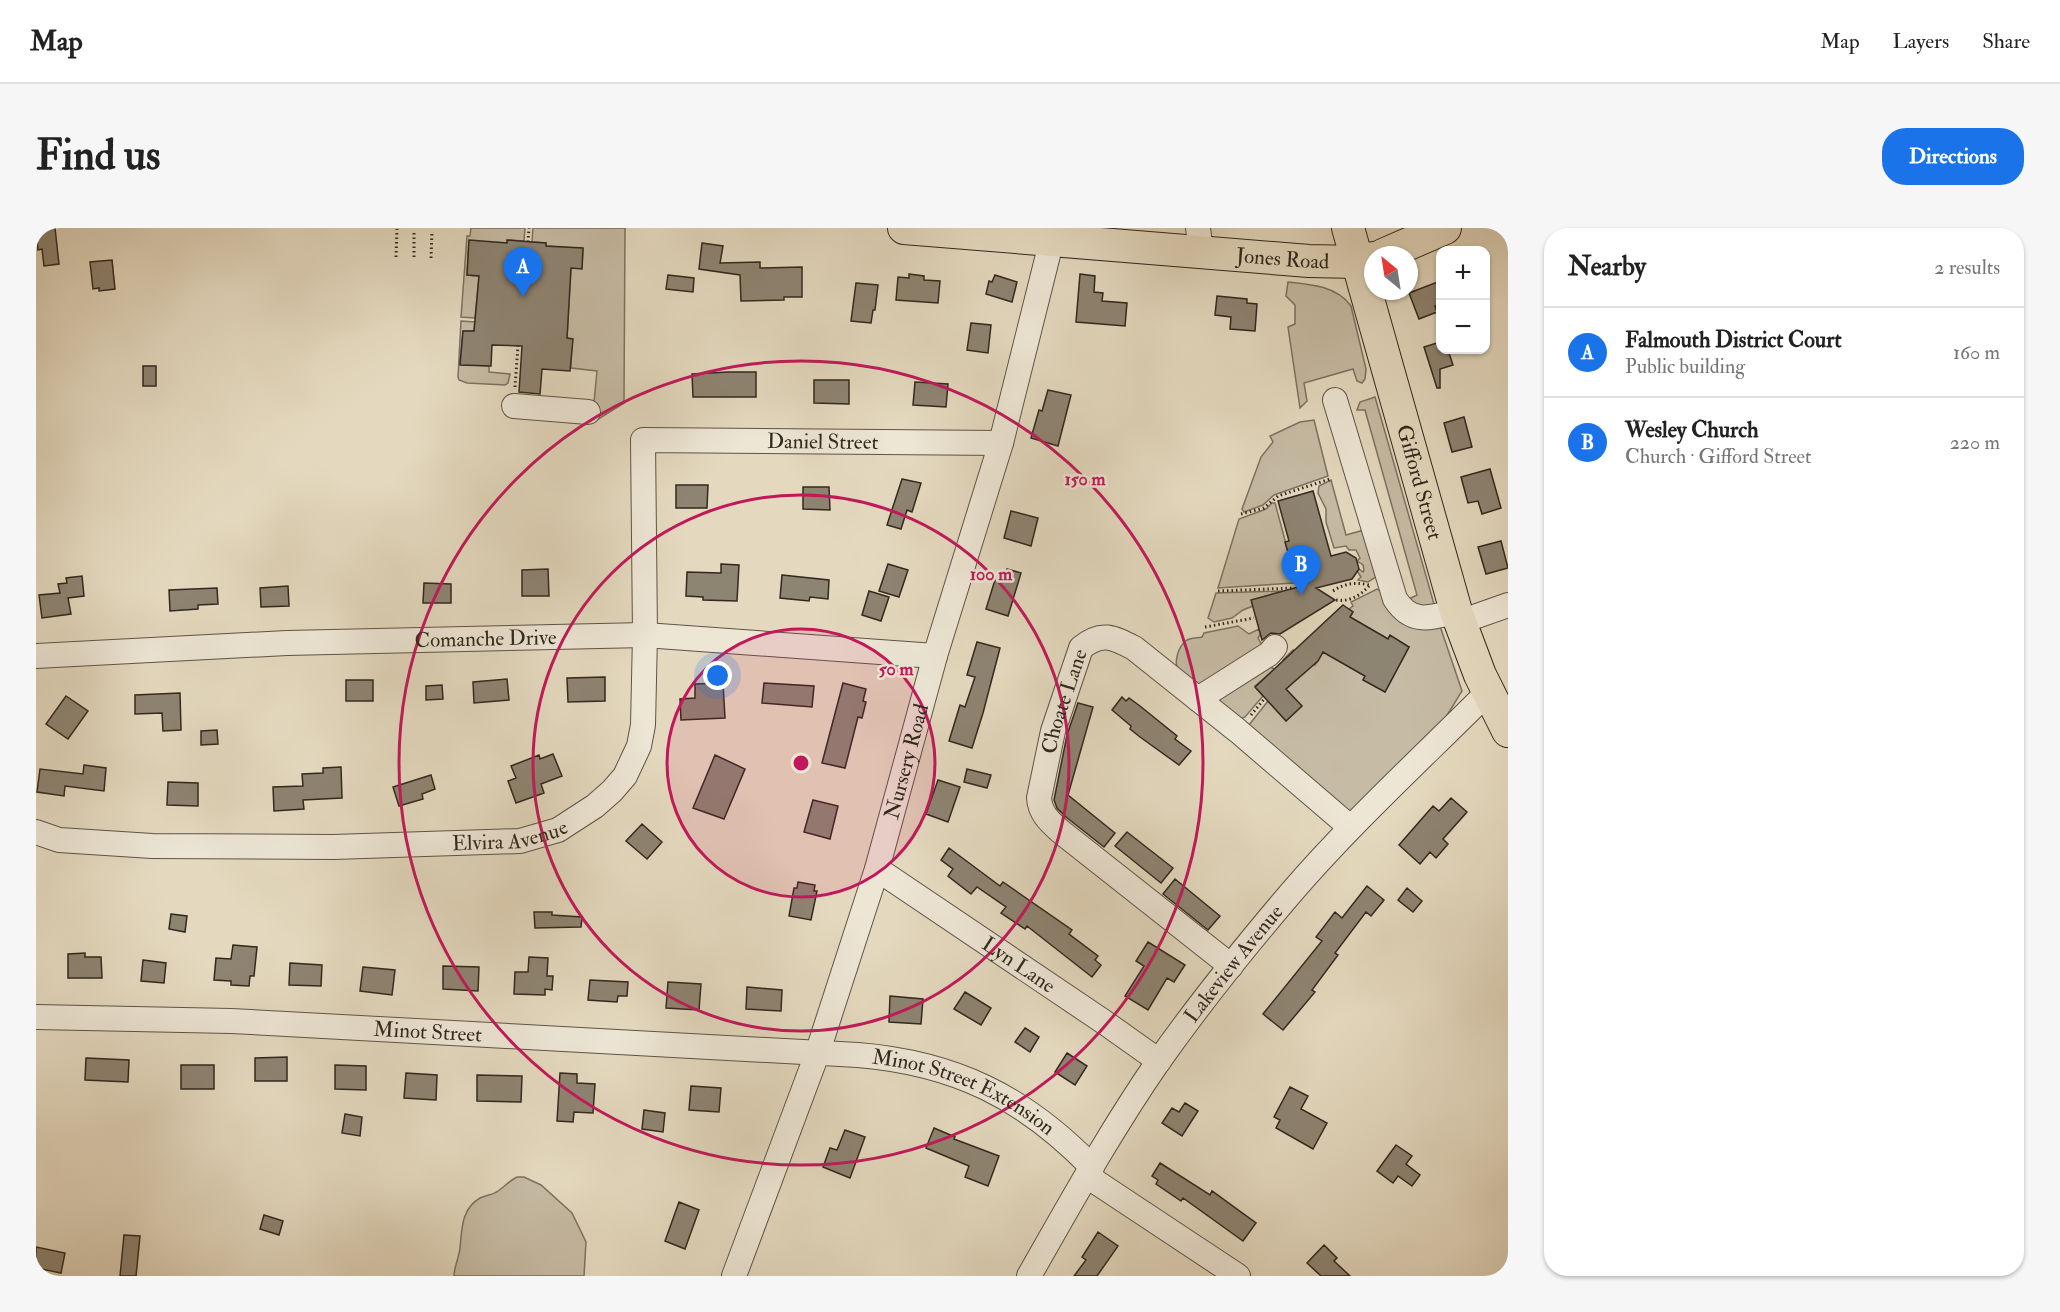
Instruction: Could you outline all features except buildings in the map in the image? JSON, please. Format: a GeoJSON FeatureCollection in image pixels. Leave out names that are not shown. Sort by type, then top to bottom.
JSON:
{"type":"FeatureCollection","features":[{"type":"Feature","properties":{"kind":"main road","name":"Jones Road"},"geometry":{"type":"LineString","coordinates":[[904,228],[1052,239],[1200,240],[1309,261],[1364,258]]}},
{"type":"Feature","properties":{"kind":"main road","name":"Gifford Street"},"geometry":{"type":"LineString","coordinates":[[1348,228],[1364,249]]}},
{"type":"Feature","properties":{"kind":"main road","name":"Jones Road"},"geometry":{"type":"LineString","coordinates":[[1401,246],[1445,228]]}},
{"type":"Feature","properties":{"kind":"main road","name":"Gifford Street"},"geometry":{"type":"LineString","coordinates":[[1380,300],[1419,483],[1458,617],[1488,692],[1508,731]]}},
{"type":"Feature","properties":{"kind":"street","name":"Nursery Road"},"geometry":{"type":"LineString","coordinates":[[734,1276],[817,1054],[878,868],[935,656],[1001,443],[1052,239]]}},
{"type":"Feature","properties":{"kind":"street"},"geometry":{"type":"LineString","coordinates":[[1335,400],[1395,599],[1401,609],[1419,618],[1458,617],[1508,605]]}},
{"type":"Feature","properties":{"kind":"street"},"geometry":{"type":"LineString","coordinates":[[514,406],[588,412]]}},
{"type":"Feature","properties":{"kind":"street","name":"Daniel Street"},"geometry":{"type":"LineString","coordinates":[[643,440],[1001,443]]}},
{"type":"Feature","properties":{"kind":"street","name":"Elvira Avenue"},"geometry":{"type":"LineString","coordinates":[[36,832],[59,840],[163,846],[345,846],[520,841],[558,830],[612,791],[625,776],[639,746],[643,725],[645,635],[643,440]]}},
{"type":"Feature","properties":{"kind":"street","name":"Comanche Drive"},"geometry":{"type":"LineString","coordinates":[[36,656],[287,642],[645,635],[935,656]]}},
{"type":"Feature","properties":{"kind":"street","name":"Choate Lane"},"geometry":{"type":"LineString","coordinates":[[1231,966],[1043,815],[1038,798],[1053,731],[1081,648],[1090,640],[1101,636],[1111,637],[1134,648],[1350,828]]}},
{"type":"Feature","properties":{"kind":"street"},"geometry":{"type":"LineString","coordinates":[[1198,699],[1269,654],[1275,647]]}},
{"type":"Feature","properties":{"kind":"street","name":"Lakeview Avenue"},"geometry":{"type":"LineString","coordinates":[[1029,1276],[1089,1172],[1159,1061],[1231,966],[1289,895],[1350,828],[1488,692]]}},
{"type":"Feature","properties":{"kind":"street","name":"Lyn Lane"},"geometry":{"type":"LineString","coordinates":[[878,868],[1159,1061]]}},
{"type":"Feature","properties":{"kind":"street","name":"Minot Street"},"geometry":{"type":"LineString","coordinates":[[36,1017],[231,1021],[817,1054]]}},
{"type":"Feature","properties":{"kind":"street","name":"Minot Street Extension"},"geometry":{"type":"LineString","coordinates":[[817,1054],[903,1060],[942,1069],[1002,1096],[1069,1146],[1089,1172],[1228,1273]]}},
{"type":"Feature","properties":{"kind":"path"},"geometry":{"type":"LineString","coordinates":[[528,242],[529,228]]}},
{"type":"Feature","properties":{"kind":"path"},"geometry":{"type":"LineString","coordinates":[[396,257],[397,229]]}},
{"type":"Feature","properties":{"kind":"path"},"geometry":{"type":"LineString","coordinates":[[414,230],[414,257]]}},
{"type":"Feature","properties":{"kind":"path"},"geometry":{"type":"LineString","coordinates":[[431,258],[432,231]]}},
{"type":"Feature","properties":{"kind":"path"},"geometry":{"type":"LineString","coordinates":[[514,406],[518,346]]}},
{"type":"Feature","properties":{"kind":"path"},"geometry":{"type":"LineString","coordinates":[[1241,514],[1264,508],[1278,496],[1330,479]]}},
{"type":"Feature","properties":{"kind":"path"},"geometry":{"type":"LineString","coordinates":[[1334,591],[1341,586],[1355,583],[1370,585],[1358,596],[1345,601],[1336,600]]}},
{"type":"Feature","properties":{"kind":"path"},"geometry":{"type":"LineString","coordinates":[[1218,591],[1294,588]]}},
{"type":"Feature","properties":{"kind":"path"},"geometry":{"type":"LineString","coordinates":[[1205,627],[1254,618]]}},
{"type":"Feature","properties":{"kind":"shaded area"},"geometry":{"type":"Polygon","coordinates":[[[471,228],[525,228],[524,241],[508,240],[507,243],[469,241],[467,275],[479,276],[475,318],[461,317],[467,236],[470,236],[471,228]]]}},
{"type":"Feature","properties":{"kind":"shaded area"},"geometry":{"type":"Polygon","coordinates":[[[533,228],[625,228],[624,403],[592,423],[597,371],[571,368],[572,339],[567,338],[571,268],[582,268],[583,249],[546,246],[546,243],[532,242],[533,228]]]}},
{"type":"Feature","properties":{"kind":"shaded area"},"geometry":{"type":"Polygon","coordinates":[[[1288,282],[1322,287],[1345,299],[1351,306],[1366,369],[1362,383],[1357,381],[1353,369],[1304,383],[1307,401],[1300,408],[1288,327],[1295,324],[1295,305],[1286,296],[1288,282]]]}},
{"type":"Feature","properties":{"kind":"shaded area"},"geometry":{"type":"Polygon","coordinates":[[[461,321],[475,322],[474,331],[463,331],[460,364],[489,366],[489,372],[510,374],[508,383],[505,385],[467,383],[459,380],[461,321]]]}},
{"type":"Feature","properties":{"kind":"shaded area"},"geometry":{"type":"Polygon","coordinates":[[[1375,397],[1434,604],[1420,608],[1409,599],[1417,595],[1365,410],[1357,410],[1360,402],[1375,397]]]}},
{"type":"Feature","properties":{"kind":"shaded area"},"geometry":{"type":"Polygon","coordinates":[[[1314,420],[1328,476],[1274,495],[1263,505],[1244,512],[1242,509],[1261,457],[1273,442],[1270,436],[1300,422],[1314,420]]]}},
{"type":"Feature","properties":{"kind":"shaded area"},"geometry":{"type":"Polygon","coordinates":[[[1331,480],[1346,535],[1364,530],[1376,577],[1368,582],[1358,580],[1361,577],[1357,571],[1359,569],[1363,572],[1364,570],[1363,565],[1357,561],[1360,558],[1356,550],[1349,550],[1346,546],[1334,548],[1326,522],[1326,509],[1318,493],[1319,486],[1331,480]]]}},
{"type":"Feature","properties":{"kind":"shaded area"},"geometry":{"type":"Polygon","coordinates":[[[1275,503],[1296,581],[1294,583],[1218,588],[1239,519],[1266,509],[1275,503]]]}},
{"type":"Feature","properties":{"kind":"shaded area"},"geometry":{"type":"Polygon","coordinates":[[[1377,589],[1391,612],[1402,622],[1417,626],[1440,626],[1462,691],[1446,717],[1353,811],[1349,812],[1249,725],[1268,701],[1286,721],[1301,707],[1286,689],[1298,678],[1283,660],[1293,650],[1294,653],[1315,665],[1323,652],[1365,676],[1363,680],[1385,692],[1409,647],[1390,636],[1388,639],[1350,617],[1353,612],[1349,609],[1353,606],[1351,602],[1377,589]]]}},
{"type":"Feature","properties":{"kind":"shaded area"},"geometry":{"type":"Polygon","coordinates":[[[1283,591],[1252,600],[1253,606],[1232,618],[1214,622],[1208,618],[1216,593],[1283,591]]]}},
{"type":"Feature","properties":{"kind":"shaded area"},"geometry":{"type":"Polygon","coordinates":[[[1238,626],[1249,634],[1259,629],[1261,633],[1258,638],[1263,647],[1203,689],[1179,672],[1176,664],[1177,655],[1187,640],[1202,637],[1204,633],[1238,626]]]}},
{"type":"Feature","properties":{"kind":"shaded area"},"geometry":{"type":"Polygon","coordinates":[[[1270,667],[1275,669],[1255,686],[1263,696],[1245,717],[1238,720],[1216,698],[1270,667]]]}},
{"type":"Feature","properties":{"kind":"shaded area"},"geometry":{"type":"Polygon","coordinates":[[[517,1177],[524,1177],[541,1185],[572,1213],[586,1242],[584,1276],[454,1276],[462,1227],[469,1208],[480,1198],[496,1192],[517,1177]]]}},
{"type":"Feature","properties":{"kind":"place","name":"Falmouth District Court"},"geometry":{"type":"Point","coordinates":[523,297]}},
{"type":"Feature","properties":{"kind":"place","name":"Wesley Church"},"geometry":{"type":"Point","coordinates":[1301,595]}}]}
